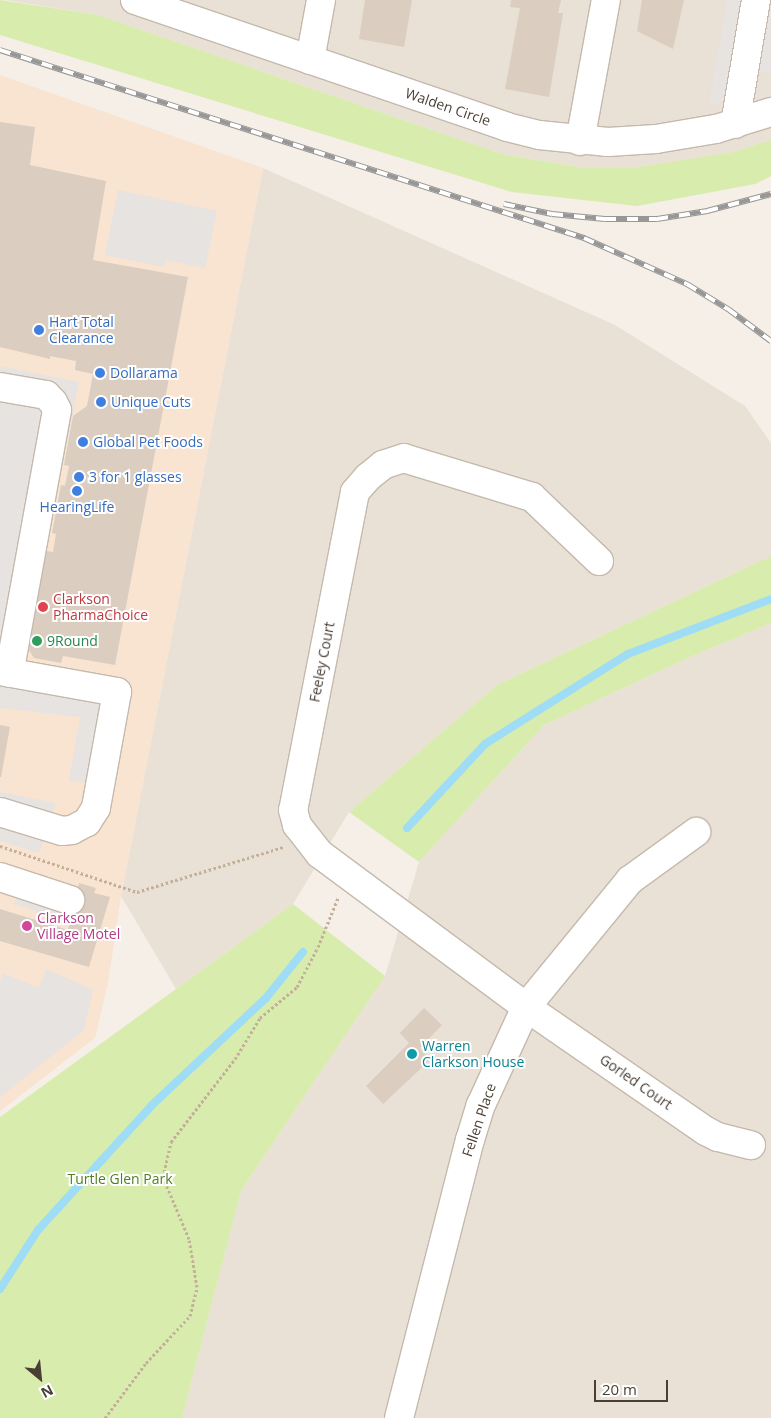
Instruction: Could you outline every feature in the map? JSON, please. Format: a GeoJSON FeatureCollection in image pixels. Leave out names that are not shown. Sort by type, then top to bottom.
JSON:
{"type":"FeatureCollection","features":[{"type":"Feature","properties":{"kind":"street","name":"Walden Circle"},"geometry":{"type":"LineString","coordinates":[[135,0],[507,128],[539,136],[580,141],[656,139],[735,124],[771,112]]}},
{"type":"Feature","properties":{"kind":"street"},"geometry":{"type":"LineString","coordinates":[[310,60],[322,0]]}},
{"type":"Feature","properties":{"kind":"street"},"geometry":{"type":"LineString","coordinates":[[580,141],[606,0]]}},
{"type":"Feature","properties":{"kind":"street"},"geometry":{"type":"LineString","coordinates":[[735,124],[756,0]]}},
{"type":"Feature","properties":{"kind":"street"},"geometry":{"type":"LineString","coordinates":[[0,387],[46,395],[53,402],[56,410],[5,672],[116,692],[96,808],[87,822],[72,830],[62,831],[0,812]]}},
{"type":"Feature","properties":{"kind":"street","name":"Feeley Court"},"geometry":{"type":"LineString","coordinates":[[526,1006],[320,854],[297,825],[293,810],[355,492],[368,477],[383,465],[404,458],[532,496],[598,561]]}},
{"type":"Feature","properties":{"kind":"street","name":"Fellen Place"},"geometry":{"type":"LineString","coordinates":[[398,1418],[470,1140],[481,1105],[526,1006],[630,880],[696,832]]}},
{"type":"Feature","properties":{"kind":"street"},"geometry":{"type":"LineString","coordinates":[[0,878],[70,900]]}},
{"type":"Feature","properties":{"kind":"street","name":"Gorled Court"},"geometry":{"type":"LineString","coordinates":[[526,1006],[706,1131],[718,1138],[751,1145]]}},
{"type":"Feature","properties":{"kind":"path"},"geometry":{"type":"LineString","coordinates":[[0,846],[138,892],[308,840]]}},
{"type":"Feature","properties":{"kind":"path"},"geometry":{"type":"LineString","coordinates":[[105,1418],[146,1363],[190,1316],[197,1287],[189,1239],[163,1177],[171,1142],[235,1059],[260,1018],[297,987],[318,947],[348,874]]}},
{"type":"Feature","properties":{"kind":"shaded area"},"geometry":{"type":"Polygon","coordinates":[[[5,0],[771,0],[771,140],[733,152],[631,168],[585,168],[502,154],[98,15],[5,0]]]}},
{"type":"Feature","properties":{"kind":"shaded area"},"geometry":{"type":"Polygon","coordinates":[[[727,0],[771,0],[771,72],[760,72],[730,100],[709,105],[727,0]]]}},
{"type":"Feature","properties":{"kind":"shaded area"},"geometry":{"type":"Polygon","coordinates":[[[0,75],[263,168],[121,896],[108,983],[95,1038],[0,1111],[0,75]]]}},
{"type":"Feature","properties":{"kind":"shaded area"},"geometry":{"type":"Polygon","coordinates":[[[263,168],[615,325],[745,406],[771,443],[771,556],[497,685],[349,812],[293,904],[176,989],[121,896],[263,168]]]}},
{"type":"Feature","properties":{"kind":"shaded area"},"geometry":{"type":"Polygon","coordinates":[[[118,190],[217,211],[205,268],[166,260],[164,267],[105,255],[118,190]]]}},
{"type":"Feature","properties":{"kind":"shaded area"},"geometry":{"type":"Polygon","coordinates":[[[0,366],[79,382],[23,667],[109,684],[91,783],[69,781],[80,717],[0,708],[0,366]]]}},
{"type":"Feature","properties":{"kind":"shaded area"},"geometry":{"type":"Polygon","coordinates":[[[771,623],[771,1418],[182,1418],[241,1191],[385,976],[419,862],[544,725],[690,657],[771,623]]]}},
{"type":"Feature","properties":{"kind":"shaded area"},"geometry":{"type":"Polygon","coordinates":[[[0,792],[56,803],[39,853],[0,841],[0,792]]]}},
{"type":"Feature","properties":{"kind":"shaded area"},"geometry":{"type":"Polygon","coordinates":[[[20,886],[67,887],[58,918],[14,904],[20,886]]]}},
{"type":"Feature","properties":{"kind":"shaded area"},"geometry":{"type":"Polygon","coordinates":[[[46,969],[93,990],[84,1030],[0,1097],[0,982],[3,973],[39,988],[46,969]]]}},
{"type":"Feature","properties":{"kind":"green space"},"geometry":{"type":"Polygon","coordinates":[[[0,0],[98,15],[502,154],[585,168],[631,168],[733,152],[771,140],[771,176],[755,184],[637,206],[512,192],[0,35],[0,0]]]}},
{"type":"Feature","properties":{"kind":"green space"},"geometry":{"type":"Polygon","coordinates":[[[771,556],[771,623],[690,657],[544,725],[419,862],[349,812],[497,685],[771,556]]]}},
{"type":"Feature","properties":{"kind":"green space","name":"Turtle Glen Park"},"geometry":{"type":"Polygon","coordinates":[[[293,904],[385,976],[241,1191],[182,1418],[0,1418],[0,1117],[293,904]]]}},
{"type":"Feature","properties":{"kind":"building"},"geometry":{"type":"Polygon","coordinates":[[[365,0],[412,0],[404,47],[359,39],[365,0]]]}},
{"type":"Feature","properties":{"kind":"building"},"geometry":{"type":"Polygon","coordinates":[[[511,0],[561,0],[558,13],[563,13],[549,97],[505,89],[520,8],[510,7],[511,0]]]}},
{"type":"Feature","properties":{"kind":"building"},"geometry":{"type":"Polygon","coordinates":[[[642,0],[684,0],[673,49],[637,31],[642,0]]]}},
{"type":"Feature","properties":{"kind":"building"},"geometry":{"type":"Polygon","coordinates":[[[0,122],[35,127],[30,165],[106,181],[93,260],[188,277],[115,665],[63,656],[61,663],[34,658],[29,650],[46,551],[53,552],[56,534],[52,533],[61,485],[65,486],[69,466],[64,465],[73,416],[87,406],[93,374],[75,370],[76,361],[50,356],[50,359],[0,347],[0,122]]]}},
{"type":"Feature","properties":{"kind":"building"},"geometry":{"type":"Polygon","coordinates":[[[0,725],[10,727],[1,777],[0,777],[0,725]]]}},
{"type":"Feature","properties":{"kind":"building","name":"Clarkson Village Motel"},"geometry":{"type":"Polygon","coordinates":[[[79,883],[96,888],[94,893],[110,897],[89,967],[0,941],[0,909],[68,930],[79,883]]]}},
{"type":"Feature","properties":{"kind":"building","name":"Warren Clarkson House"},"geometry":{"type":"Polygon","coordinates":[[[424,1008],[442,1025],[420,1048],[430,1060],[383,1104],[366,1086],[409,1043],[400,1033],[424,1008]]]}},
{"type":"Feature","properties":{"kind":"waterway"},"geometry":{"type":"LineString","coordinates":[[407,828],[485,744],[628,654],[771,599]]}},
{"type":"Feature","properties":{"kind":"waterway"},"geometry":{"type":"LineString","coordinates":[[0,1289],[38,1230],[152,1105],[266,998],[303,952]]}},
{"type":"Feature","properties":{"kind":"railway"},"geometry":{"type":"LineString","coordinates":[[0,50],[584,238],[687,284],[728,309],[771,341]]}},
{"type":"Feature","properties":{"kind":"railway"},"geometry":{"type":"LineString","coordinates":[[504,204],[552,214],[605,219],[657,219],[707,211],[771,194]]}},
{"type":"Feature","properties":{"kind":"place","name":"Hart Total Clearance"},"geometry":{"type":"Point","coordinates":[39,330]}},
{"type":"Feature","properties":{"kind":"place","name":"Dollarama"},"geometry":{"type":"Point","coordinates":[100,373]}},
{"type":"Feature","properties":{"kind":"place","name":"Unique Cuts"},"geometry":{"type":"Point","coordinates":[101,402]}},
{"type":"Feature","properties":{"kind":"place","name":"Global Pet Foods"},"geometry":{"type":"Point","coordinates":[83,442]}},
{"type":"Feature","properties":{"kind":"place","name":"3 for 1 glasses"},"geometry":{"type":"Point","coordinates":[79,477]}},
{"type":"Feature","properties":{"kind":"place","name":"HearingLife"},"geometry":{"type":"Point","coordinates":[77,491]}},
{"type":"Feature","properties":{"kind":"place","name":"Clarkson PharmaChoice"},"geometry":{"type":"Point","coordinates":[43,607]}},
{"type":"Feature","properties":{"kind":"place","name":"9Round"},"geometry":{"type":"Point","coordinates":[37,641]}},
{"type":"Feature","properties":{"kind":"place","name":"Clarkson Village Motel"},"geometry":{"type":"Point","coordinates":[27,926]}},
{"type":"Feature","properties":{"kind":"place","name":"Warren Clarkson House"},"geometry":{"type":"Point","coordinates":[412,1054]}}]}
